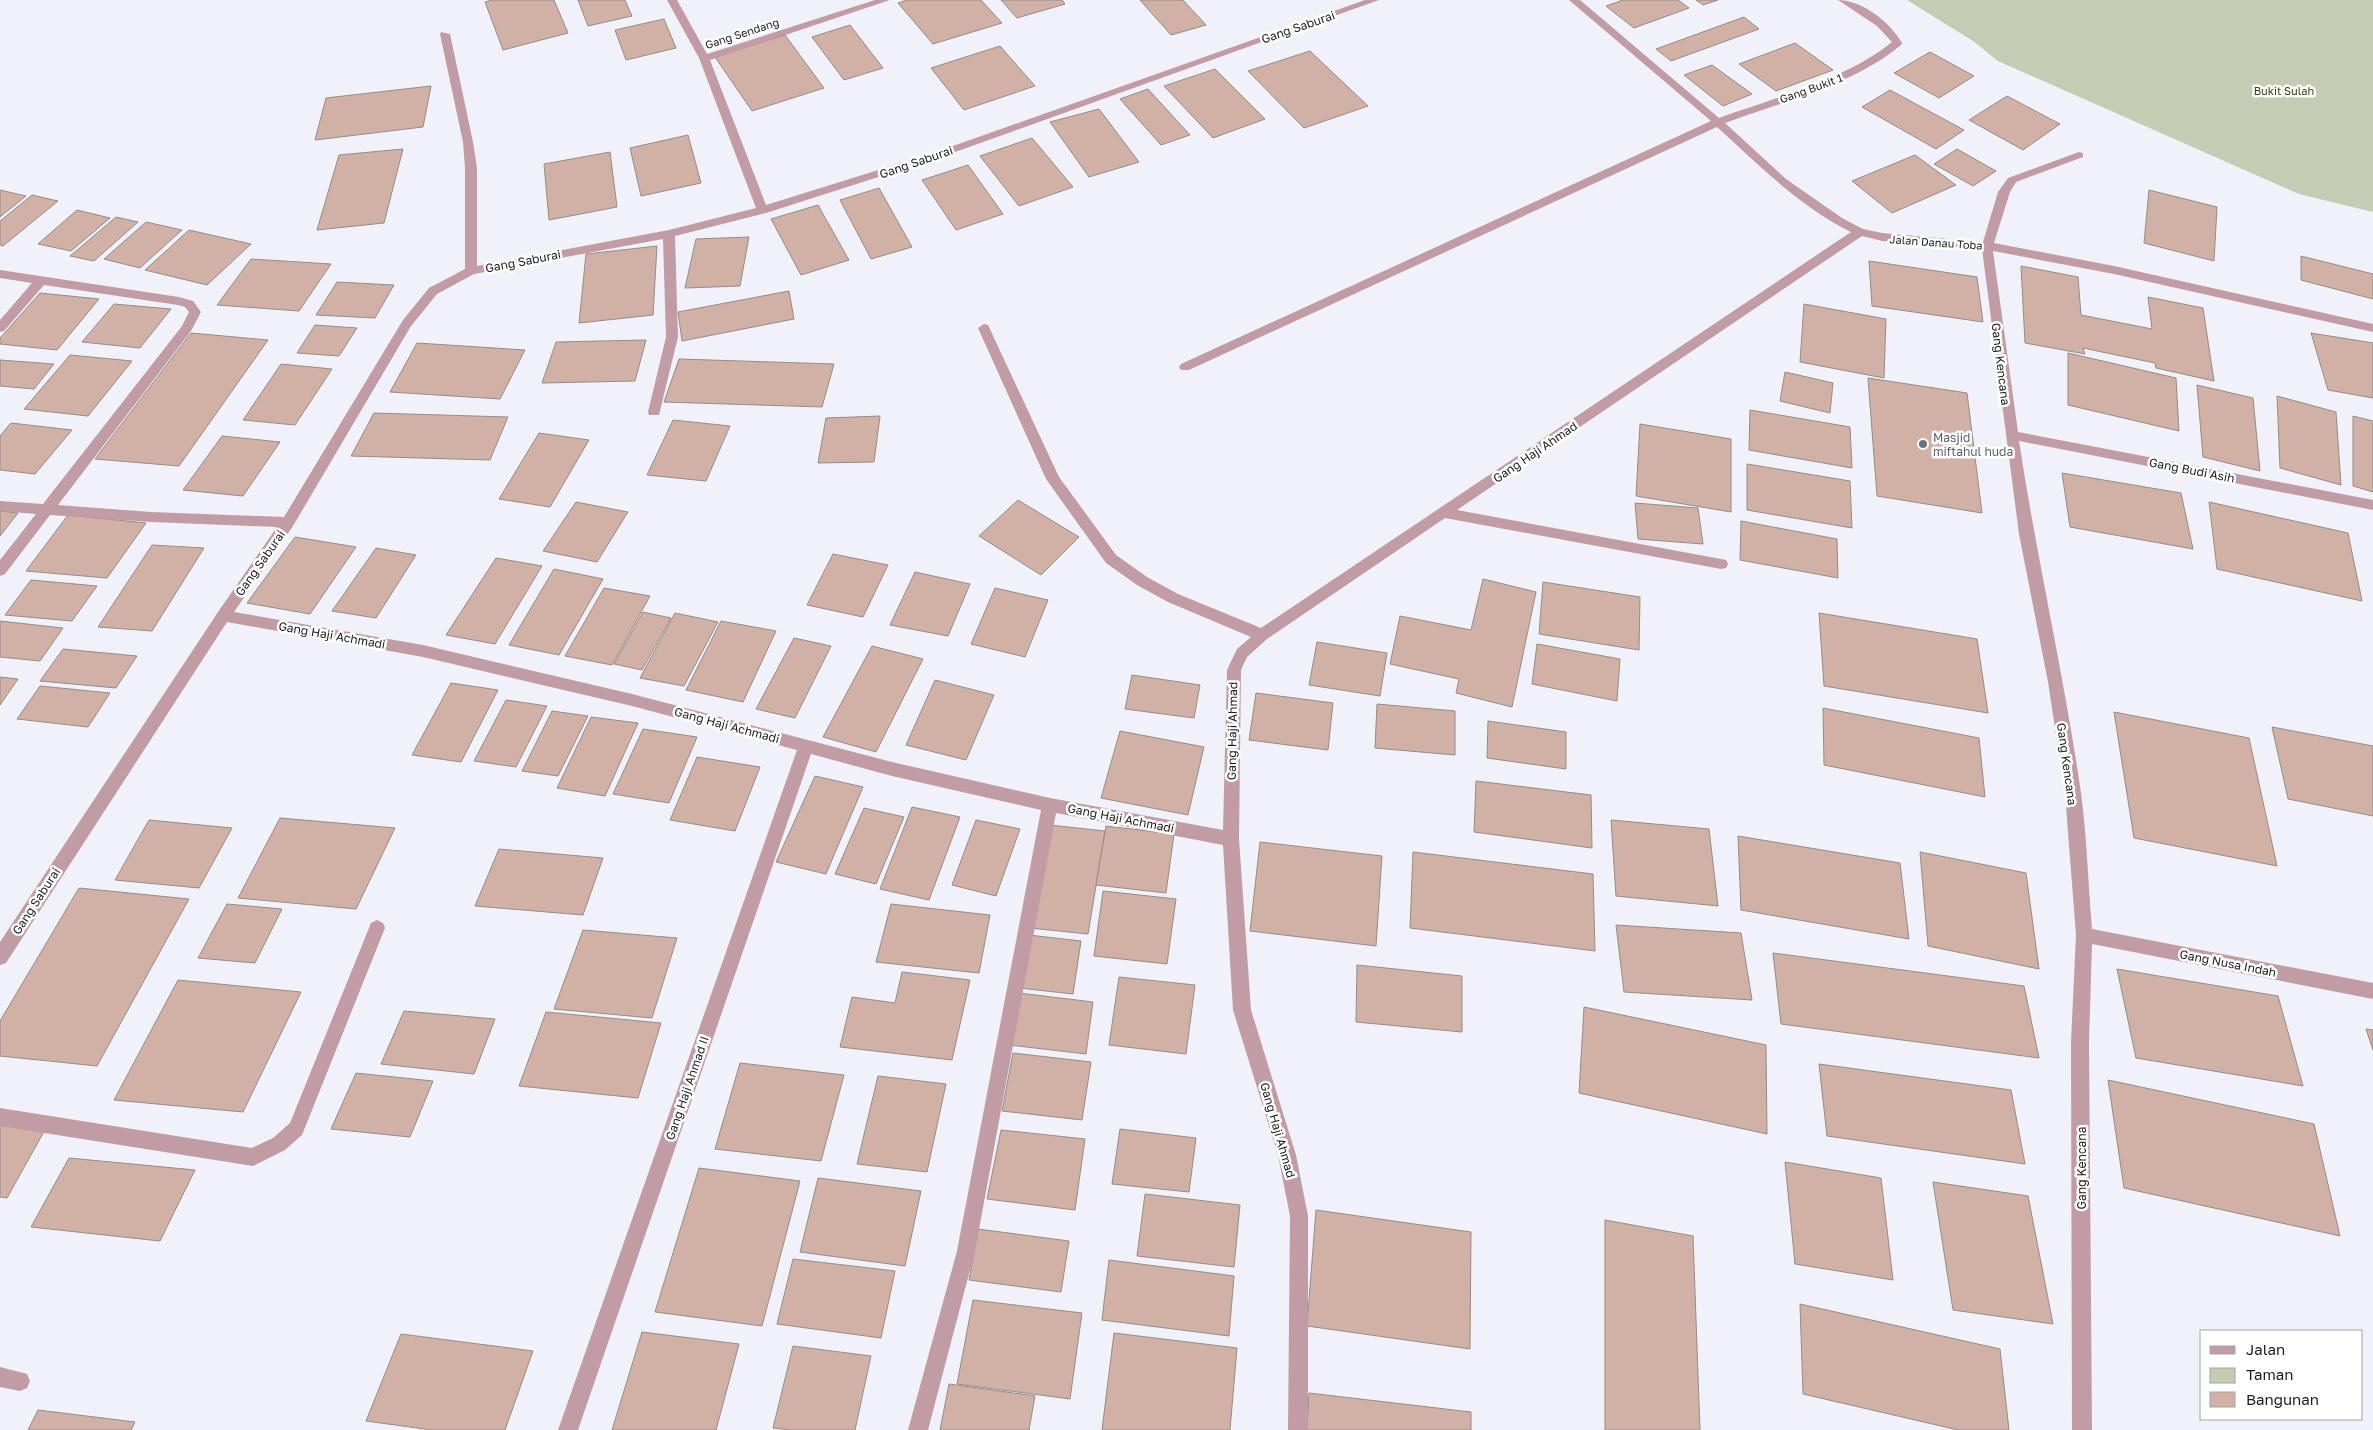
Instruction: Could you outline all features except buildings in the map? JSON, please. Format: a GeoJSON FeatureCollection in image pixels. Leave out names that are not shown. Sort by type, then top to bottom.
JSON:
{"type":"FeatureCollection","features":[{"type":"Feature","properties":{"kind":"street"},"geometry":{"type":"LineString","coordinates":[[672,0],[704,58]]}},
{"type":"Feature","properties":{"kind":"street","name":"Gang Sendang"},"geometry":{"type":"LineString","coordinates":[[762,210],[704,58],[885,0]]}},
{"type":"Feature","properties":{"kind":"street","name":"Gang Saburai"},"geometry":{"type":"LineString","coordinates":[[0,957],[222,616],[288,522],[407,323],[424,300],[446,282],[471,271],[669,234],[762,210],[940,154],[1374,0]]}},
{"type":"Feature","properties":{"kind":"street","name":"Jalan Danau Toba"},"geometry":{"type":"LineString","coordinates":[[1574,0],[1718,122],[1782,181],[1838,221],[1860,232],[1891,238],[1987,246],[2114,270],[2373,328]]}},
{"type":"Feature","properties":{"kind":"street","name":"Gang Bukit 1"},"geometry":{"type":"LineString","coordinates":[[1185,367],[1718,122],[1850,73],[1879,58],[1897,43],[1883,26],[1843,0]]}},
{"type":"Feature","properties":{"kind":"street"},"geometry":{"type":"LineString","coordinates":[[445,34],[468,142],[471,168],[471,271]]}},
{"type":"Feature","properties":{"kind":"street","name":"Gang Kencana"},"geometry":{"type":"LineString","coordinates":[[2079,155],[2012,180],[2004,192],[1987,246],[2011,435],[2026,534],[2055,682],[2073,794],[2084,935],[2080,1042],[2082,1430]]}},
{"type":"Feature","properties":{"kind":"street","name":"Gang Haji Ahmad"},"geometry":{"type":"LineString","coordinates":[[1298,1430],[1299,1216],[1287,1155],[1242,1010],[1231,839],[1234,670],[1242,653],[1262,636],[1860,232]]}},
{"type":"Feature","properties":{"kind":"street"},"geometry":{"type":"LineString","coordinates":[[654,412],[672,336],[669,234]]}},
{"type":"Feature","properties":{"kind":"street"},"geometry":{"type":"LineString","coordinates":[[0,274],[179,301],[189,304],[195,312],[187,328],[0,570]]}},
{"type":"Feature","properties":{"kind":"street"},"geometry":{"type":"LineString","coordinates":[[0,328],[40,281]]}},
{"type":"Feature","properties":{"kind":"street"},"geometry":{"type":"LineString","coordinates":[[984,328],[1053,479],[1111,559],[1142,581],[1173,598],[1262,636]]}},
{"type":"Feature","properties":{"kind":"street","name":"Gang Budi Asih"},"geometry":{"type":"LineString","coordinates":[[2011,435],[2373,505]]}},
{"type":"Feature","properties":{"kind":"street"},"geometry":{"type":"LineString","coordinates":[[0,506],[151,517],[288,522]]}},
{"type":"Feature","properties":{"kind":"street"},"geometry":{"type":"LineString","coordinates":[[1444,513],[1721,564]]}},
{"type":"Feature","properties":{"kind":"street","name":"Gang Haji Achmadi"},"geometry":{"type":"LineString","coordinates":[[222,616],[423,651],[583,688],[892,769],[1050,804],[1231,839]]}},
{"type":"Feature","properties":{"kind":"street","name":"Gang Haji Ahmad II"},"geometry":{"type":"LineString","coordinates":[[568,1430],[806,745]]}},
{"type":"Feature","properties":{"kind":"street"},"geometry":{"type":"LineString","coordinates":[[918,1430],[966,1250],[1050,804]]}},
{"type":"Feature","properties":{"kind":"street"},"geometry":{"type":"LineString","coordinates":[[0,1117],[254,1157],[279,1144],[296,1129],[377,928]]}},
{"type":"Feature","properties":{"kind":"street","name":"Gang Nusa Indah"},"geometry":{"type":"LineString","coordinates":[[2084,935],[2373,991]]}},
{"type":"Feature","properties":{"kind":"street"},"geometry":{"type":"LineString","coordinates":[[0,1377],[20,1381]]}},
{"type":"Feature","properties":{"kind":"green space","name":"Bukit Sulah"},"geometry":{"type":"Polygon","coordinates":[[[1907,0],[2373,0],[2373,212],[2299,194],[1998,61],[1973,41],[1907,0]]]}},
{"type":"Feature","properties":{"kind":"place","name":"Masjid miftahul huda"},"geometry":{"type":"Point","coordinates":[1923,444]}}]}
